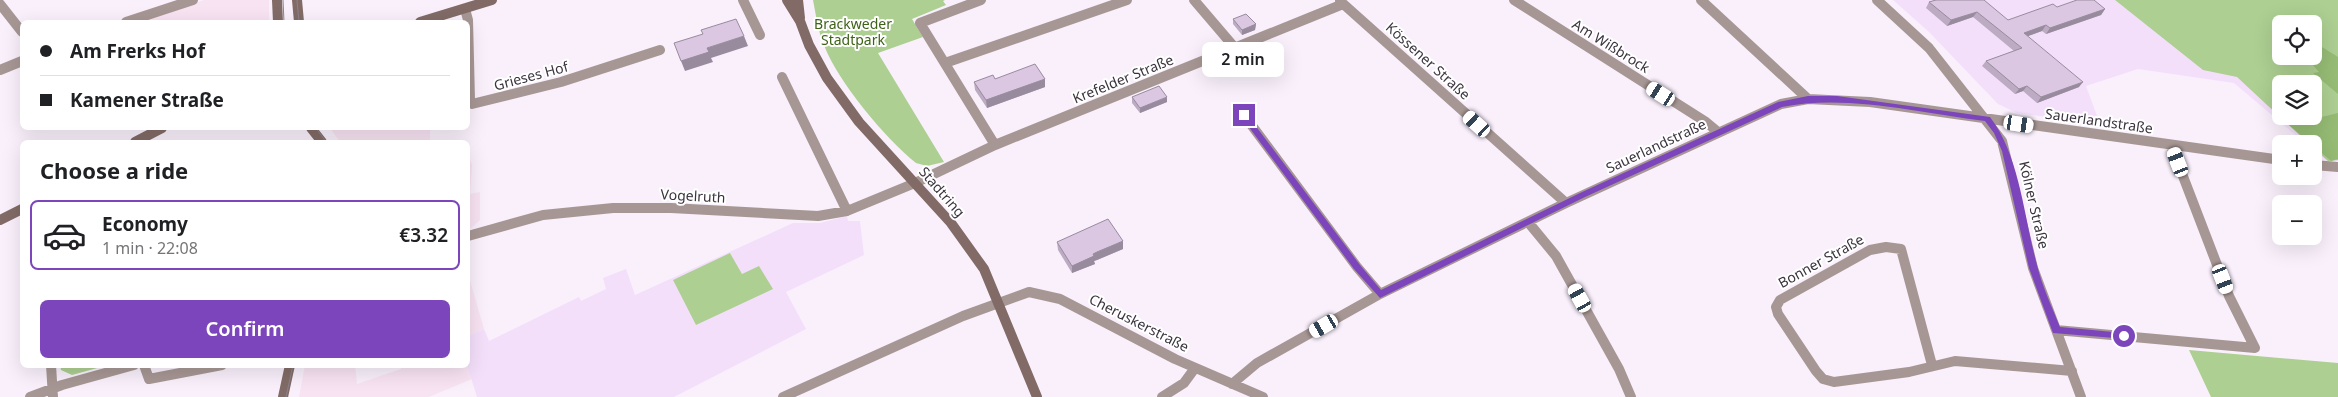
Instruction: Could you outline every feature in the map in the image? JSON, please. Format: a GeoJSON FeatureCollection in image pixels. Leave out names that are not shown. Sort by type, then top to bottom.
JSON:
{"type":"FeatureCollection","features":[{"type":"Feature","properties":{"kind":"street"},"geometry":{"type":"LineString","coordinates":[[132,20],[193,0]]}},
{"type":"Feature","properties":{"kind":"street"},"geometry":{"type":"LineString","coordinates":[[277,0],[278,20]]}},
{"type":"Feature","properties":{"kind":"street"},"geometry":{"type":"LineString","coordinates":[[297,0],[299,20]]}},
{"type":"Feature","properties":{"kind":"street"},"geometry":{"type":"LineString","coordinates":[[427,20],[492,0]]}},
{"type":"Feature","properties":{"kind":"street"},"geometry":{"type":"LineString","coordinates":[[743,0],[760,35]]}},
{"type":"Feature","properties":{"kind":"street","name":"Stadtring"},"geometry":{"type":"LineString","coordinates":[[787,0],[800,21],[809,45],[828,78],[860,122],[951,224],[984,270],[999,302],[1037,397]]}},
{"type":"Feature","properties":{"kind":"street","name":"Stadtring"},"geometry":{"type":"LineString","coordinates":[[798,0],[800,21]]}},
{"type":"Feature","properties":{"kind":"street"},"geometry":{"type":"LineString","coordinates":[[981,0],[920,22],[995,145]]}},
{"type":"Feature","properties":{"kind":"street"},"geometry":{"type":"LineString","coordinates":[[945,63],[1127,0]]}},
{"type":"Feature","properties":{"kind":"street"},"geometry":{"type":"LineString","coordinates":[[1194,0],[1236,48]]}},
{"type":"Feature","properties":{"kind":"street","name":"Am Wißbrock"},"geometry":{"type":"LineString","coordinates":[[1514,0],[1706,122],[1718,132]]}},
{"type":"Feature","properties":{"kind":"street"},"geometry":{"type":"LineString","coordinates":[[1701,0],[1808,99]]}},
{"type":"Feature","properties":{"kind":"street","name":"Kölner Straße"},"geometry":{"type":"LineString","coordinates":[[1877,0],[1929,48],[1998,132],[2006,151],[2033,268],[2081,397]]}},
{"type":"Feature","properties":{"kind":"street","name":"Krefelder Straße"},"geometry":{"type":"LineString","coordinates":[[915,184],[995,145],[1236,48],[1341,2]]}},
{"type":"Feature","properties":{"kind":"street","name":"Kössener Straße"},"geometry":{"type":"LineString","coordinates":[[1341,2],[1566,203]]}},
{"type":"Feature","properties":{"kind":"street"},"geometry":{"type":"LineString","coordinates":[[0,4],[20,29]]}},
{"type":"Feature","properties":{"kind":"street","name":"Grieses Hof"},"geometry":{"type":"LineString","coordinates":[[465,9],[468,20]]}},
{"type":"Feature","properties":{"kind":"street","name":"Grieses Hof"},"geometry":{"type":"LineString","coordinates":[[470,100],[472,104],[561,82],[660,50]]}},
{"type":"Feature","properties":{"kind":"street"},"geometry":{"type":"LineString","coordinates":[[0,70],[20,63]]}},
{"type":"Feature","properties":{"kind":"street"},"geometry":{"type":"LineString","coordinates":[[782,77],[847,211]]}},
{"type":"Feature","properties":{"kind":"street","name":"Sauerlandstraße"},"geometry":{"type":"LineString","coordinates":[[1232,384],[1257,364],[1380,294],[1566,203],[1781,104],[1808,99],[1870,102],[2272,159]]}},
{"type":"Feature","properties":{"kind":"street"},"geometry":{"type":"LineString","coordinates":[[1244,115],[1357,267],[1380,294]]}},
{"type":"Feature","properties":{"kind":"street"},"geometry":{"type":"LineString","coordinates":[[139,140],[158,130]]}},
{"type":"Feature","properties":{"kind":"street"},"geometry":{"type":"LineString","coordinates":[[2056,330],[2254,348],[2229,296],[2171,145]]}},
{"type":"Feature","properties":{"kind":"street"},"geometry":{"type":"LineString","coordinates":[[2322,166],[2338,167]]}},
{"type":"Feature","properties":{"kind":"street","name":"Vogelruth"},"geometry":{"type":"LineString","coordinates":[[470,235],[543,215],[613,208],[671,208],[818,216],[847,211],[915,184]]}},
{"type":"Feature","properties":{"kind":"street"},"geometry":{"type":"LineString","coordinates":[[0,220],[20,210]]}},
{"type":"Feature","properties":{"kind":"street"},"geometry":{"type":"LineString","coordinates":[[1528,222],[1556,256],[1619,369],[1631,397]]}},
{"type":"Feature","properties":{"kind":"street","name":"Bonner Straße"},"geometry":{"type":"LineString","coordinates":[[1932,365],[1901,249],[1886,247],[1870,250],[1780,300],[1776,307],[1778,314],[1816,372],[1823,379],[1834,382],[1909,372],[1942,362],[1971,361],[2072,372]]}},
{"type":"Feature","properties":{"kind":"street","name":"Cheruskerstraße"},"geometry":{"type":"LineString","coordinates":[[783,397],[999,302],[1029,292],[1060,299],[1195,368],[1263,397]]}},
{"type":"Feature","properties":{"kind":"street"},"geometry":{"type":"LineString","coordinates":[[51,368],[54,392]]}},
{"type":"Feature","properties":{"kind":"street"},"geometry":{"type":"LineString","coordinates":[[30,397],[54,392],[125,368]]}},
{"type":"Feature","properties":{"kind":"street"},"geometry":{"type":"LineString","coordinates":[[145,368],[149,379],[206,368]]}},
{"type":"Feature","properties":{"kind":"street"},"geometry":{"type":"LineString","coordinates":[[283,397],[289,368]]}},
{"type":"Feature","properties":{"kind":"street"},"geometry":{"type":"LineString","coordinates":[[1162,397],[1184,383],[1195,368]]}},
{"type":"Feature","properties":{"kind":"shaded area"},"geometry":{"type":"Polygon","coordinates":[[[204,0],[269,0],[269,20],[144,20],[204,0]]]}},
{"type":"Feature","properties":{"kind":"shaded area"},"geometry":{"type":"Polygon","coordinates":[[[1893,0],[2338,0],[2338,161],[2328,162],[2322,157],[2322,135],[2295,135],[2284,125],[2322,125],[2322,75],[2272,75],[2272,115],[2234,83],[2138,69],[2086,86],[2100,124],[2017,113],[1998,104],[1929,32],[1893,0]]]}},
{"type":"Feature","properties":{"kind":"shaded area"},"geometry":{"type":"Polygon","coordinates":[[[331,130],[430,130],[430,140],[339,140],[331,130]]]}},
{"type":"Feature","properties":{"kind":"shaded area"},"geometry":{"type":"Polygon","coordinates":[[[470,160],[472,165],[470,194],[470,160]]]}},
{"type":"Feature","properties":{"kind":"shaded area"},"geometry":{"type":"Polygon","coordinates":[[[480,192],[480,220],[470,229],[470,194],[480,192]]]}},
{"type":"Feature","properties":{"kind":"shaded area"},"geometry":{"type":"Polygon","coordinates":[[[847,216],[848,221],[860,221],[864,255],[786,292],[806,329],[674,397],[477,397],[468,368],[470,368],[470,335],[484,329],[489,341],[579,297],[581,301],[606,289],[603,278],[626,269],[635,295],[793,223],[820,223],[847,216]]]}},
{"type":"Feature","properties":{"kind":"shaded area"},"geometry":{"type":"Polygon","coordinates":[[[470,280],[484,329],[470,335],[470,280]]]}},
{"type":"Feature","properties":{"kind":"shaded area"},"geometry":{"type":"Polygon","coordinates":[[[304,368],[355,368],[357,384],[401,368],[468,368],[472,379],[429,397],[299,397],[304,368]]]}},
{"type":"Feature","properties":{"kind":"green space","name":"Brackweder Stadtpark"},"geometry":{"type":"Polygon","coordinates":[[[813,0],[945,0],[943,1],[946,5],[912,19],[923,37],[878,53],[944,162],[927,166],[916,163],[877,124],[851,92],[840,76],[824,45],[817,23],[813,0]]]}},
{"type":"Feature","properties":{"kind":"green space"},"geometry":{"type":"Polygon","coordinates":[[[2115,0],[2338,0],[2338,160],[2328,161],[2322,155],[2322,135],[2299,135],[2289,125],[2322,125],[2322,75],[2272,75],[2272,110],[2237,77],[2203,70],[2115,0]]]}},
{"type":"Feature","properties":{"kind":"green space"},"geometry":{"type":"Polygon","coordinates":[[[2322,47],[2338,57],[2338,94],[2322,81],[2322,75],[2313,73],[2319,72],[2313,65],[2322,65],[2322,47]]]}},
{"type":"Feature","properties":{"kind":"green space"},"geometry":{"type":"Polygon","coordinates":[[[2338,113],[2338,159],[2331,161],[2322,153],[2322,135],[2301,135],[2289,125],[2322,125],[2322,117],[2338,113]]]}},
{"type":"Feature","properties":{"kind":"green space"},"geometry":{"type":"Polygon","coordinates":[[[730,253],[742,274],[759,266],[773,289],[696,325],[673,280],[730,253]]]}},
{"type":"Feature","properties":{"kind":"green space"},"geometry":{"type":"Polygon","coordinates":[[[2189,350],[2338,363],[2338,397],[2211,397],[2189,350]]]}},
{"type":"Feature","properties":{"kind":"green space"},"geometry":{"type":"Polygon","coordinates":[[[61,368],[97,368],[72,375],[61,368]]]}},
{"type":"Feature","properties":{"kind":"building"},"geometry":{"type":"Polygon","coordinates":[[[1936,0],[1984,0],[2008,20],[2053,4],[2057,7],[2077,0],[2094,0],[2105,9],[2050,28],[2046,25],[2024,33],[2083,82],[2041,97],[2027,86],[2019,89],[1986,61],[2022,48],[1977,12],[1951,20],[1929,2],[1936,0]]]}},
{"type":"Feature","properties":{"kind":"building"},"geometry":{"type":"Polygon","coordinates":[[[1246,14],[1256,24],[1242,30],[1233,19],[1246,14]]]}},
{"type":"Feature","properties":{"kind":"building"},"geometry":{"type":"Polygon","coordinates":[[[736,19],[744,36],[707,48],[709,52],[681,61],[674,43],[703,34],[701,30],[736,19]]]}},
{"type":"Feature","properties":{"kind":"building"},"geometry":{"type":"Polygon","coordinates":[[[1035,64],[1045,79],[986,100],[974,82],[993,75],[995,79],[1035,64]]]}},
{"type":"Feature","properties":{"kind":"building"},"geometry":{"type":"Polygon","coordinates":[[[1159,86],[1167,97],[1140,108],[1132,97],[1159,86]]]}},
{"type":"Feature","properties":{"kind":"building"},"geometry":{"type":"Polygon","coordinates":[[[1108,219],[1123,241],[1097,252],[1093,254],[1094,256],[1072,266],[1057,242],[1108,219]]]}},
{"type":"Feature","properties":{"kind":"tram line"},"geometry":{"type":"LineString","coordinates":[[283,0],[284,20]]}},
{"type":"Feature","properties":{"kind":"tram line"},"geometry":{"type":"LineString","coordinates":[[297,0],[299,20]]}},
{"type":"Feature","properties":{"kind":"tram line"},"geometry":{"type":"LineString","coordinates":[[317,130],[325,140]]}},
{"type":"Feature","properties":{"kind":"tram line"},"geometry":{"type":"LineString","coordinates":[[286,397],[292,368]]}},
{"type":"Feature","properties":{"kind":"route"},"geometry":{"type":"LineString","coordinates":[[1244,115],[1357,267],[1380,294],[1583,195],[1781,104],[1808,99],[1837,99],[1987,119],[1998,132],[2006,151],[2033,268],[2056,330],[2124,336]]}}]}
